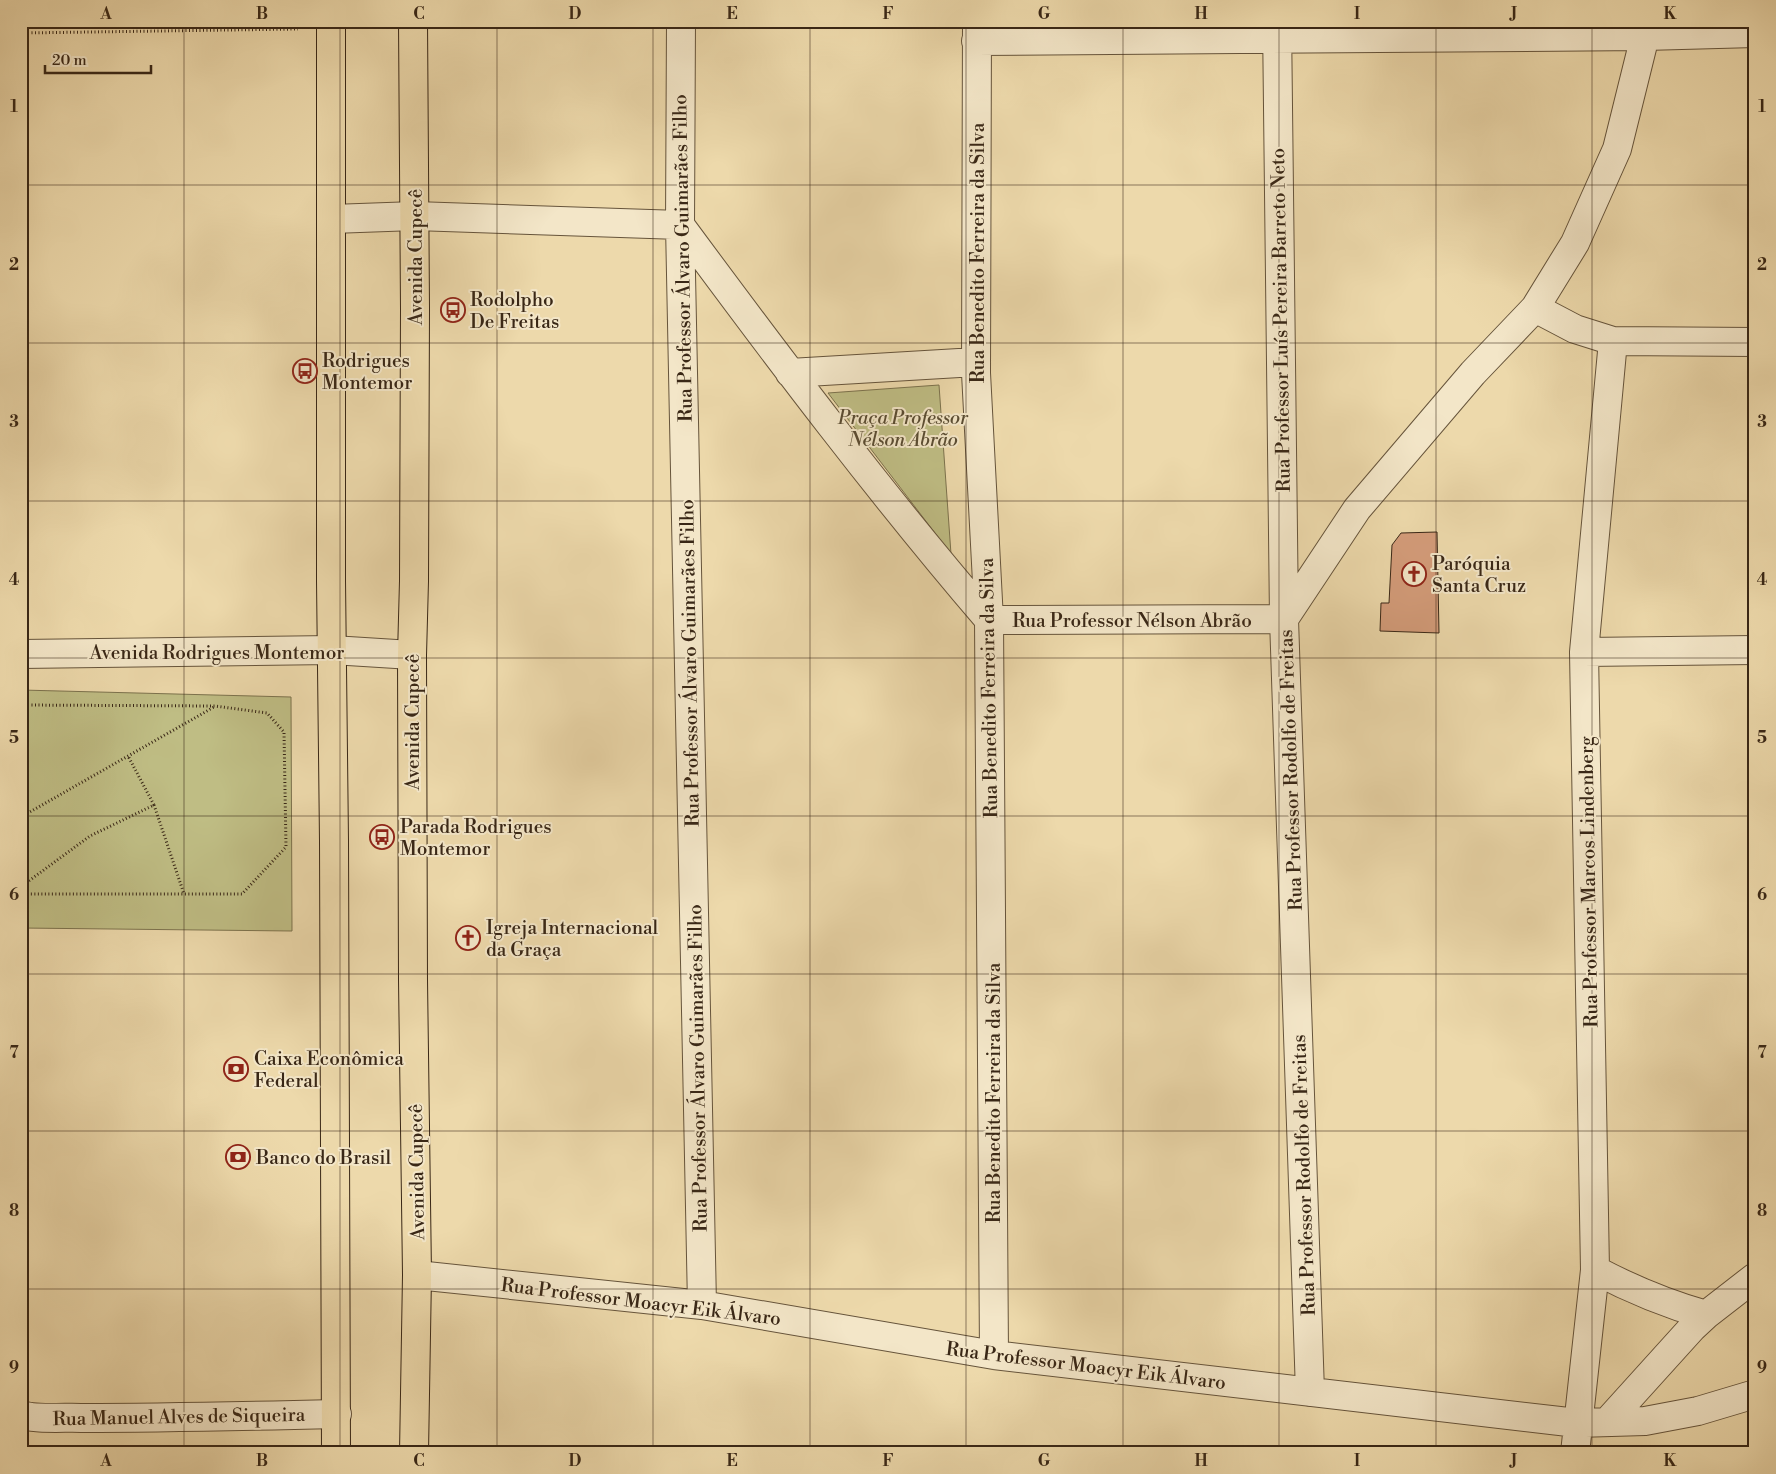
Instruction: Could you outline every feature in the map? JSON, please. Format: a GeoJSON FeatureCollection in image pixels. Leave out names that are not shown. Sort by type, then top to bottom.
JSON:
{"type":"FeatureCollection","features":[{"type":"Feature","properties":{"kind":"main road","name":"Avenida Cupecê"},"geometry":{"type":"LineString","coordinates":[[413,21],[415,216],[412,654],[413,980],[417,1275],[414,1453]]}},
{"type":"Feature","properties":{"kind":"main road"},"geometry":{"type":"LineString","coordinates":[[331,25],[336,1453]]}},
{"type":"Feature","properties":{"kind":"street","name":"Rua Professor Álvaro Guimarães Filho"},"geometry":{"type":"LineString","coordinates":[[681,21],[680,225],[702,1305]]}},
{"type":"Feature","properties":{"kind":"street"},"geometry":{"type":"LineString","coordinates":[[976,31],[1646,29],[1755,33]]}},
{"type":"Feature","properties":{"kind":"street","name":"Rua Professor Rodolfo de Freitas"},"geometry":{"type":"LineString","coordinates":[[1310,1392],[1284,619],[1357,509],[1473,373],[1535,308],[1575,243],[1617,149],[1646,29]]}},
{"type":"Feature","properties":{"kind":"street","name":"Rua Professor Luís Pereira Barreto Neto"},"geometry":{"type":"LineString","coordinates":[[1277,30],[1284,619]]}},
{"type":"Feature","properties":{"kind":"street","name":"Rua Benedito Ferreira da Silva"},"geometry":{"type":"LineString","coordinates":[[976,31],[976,362],[989,620],[994,1355]]}},
{"type":"Feature","properties":{"kind":"street"},"geometry":{"type":"LineString","coordinates":[[332,219],[415,216],[680,225]]}},
{"type":"Feature","properties":{"kind":"street","name":"Rua Professor Nélson Abrão"},"geometry":{"type":"LineString","coordinates":[[680,225],[790,373],[940,562],[989,620],[1284,619]]}},
{"type":"Feature","properties":{"kind":"street"},"geometry":{"type":"LineString","coordinates":[[1535,308],[1575,329],[1613,340],[1755,342]]}},
{"type":"Feature","properties":{"kind":"street","name":"Rua Professor Marcos Lindenberg"},"geometry":{"type":"LineString","coordinates":[[1575,1453],[1595,1270],[1584,652],[1613,340]]}},
{"type":"Feature","properties":{"kind":"street"},"geometry":{"type":"LineString","coordinates":[[790,373],[976,362]]}},
{"type":"Feature","properties":{"kind":"street","name":"Avenida Rodrigues Montemor"},"geometry":{"type":"LineString","coordinates":[[21,654],[332,650],[412,654]]}},
{"type":"Feature","properties":{"kind":"street"},"geometry":{"type":"LineString","coordinates":[[1584,652],[1755,650]]}},
{"type":"Feature","properties":{"kind":"street"},"geometry":{"type":"LineString","coordinates":[[1595,1270],[1631,1289],[1674,1306],[1706,1315]]}},
{"type":"Feature","properties":{"kind":"street","name":"Rua Professor Moacyr Eik Álvaro"},"geometry":{"type":"LineString","coordinates":[[417,1275],[702,1305],[994,1355],[1577,1423],[1645,1421],[1698,1411],[1755,1394]]}},
{"type":"Feature","properties":{"kind":"street"},"geometry":{"type":"LineString","coordinates":[[1607,1422],[1692,1328],[1755,1277]]}},
{"type":"Feature","properties":{"kind":"street","name":"Rua Manuel Alves de Siqueira"},"geometry":{"type":"LineString","coordinates":[[21,1414],[36,1417],[97,1418],[337,1414]]}},
{"type":"Feature","properties":{"kind":"path"},"geometry":{"type":"LineString","coordinates":[[21,32],[331,25]]}},
{"type":"Feature","properties":{"kind":"path"},"geometry":{"type":"LineString","coordinates":[[21,705],[215,706],[268,713],[284,732],[286,847],[242,894],[21,893],[26,883],[90,836],[154,805]]}},
{"type":"Feature","properties":{"kind":"path"},"geometry":{"type":"LineString","coordinates":[[21,817],[215,706]]}},
{"type":"Feature","properties":{"kind":"path"},"geometry":{"type":"LineString","coordinates":[[128,756],[154,805],[184,894]]}},
{"type":"Feature","properties":{"kind":"green space","name":"Praça Professor Nélson Abrão"},"geometry":{"type":"Polygon","coordinates":[[[939,385],[951,554],[828,393],[939,385]]]}},
{"type":"Feature","properties":{"kind":"green space"},"geometry":{"type":"Polygon","coordinates":[[[21,690],[291,697],[292,931],[21,928],[21,690]]]}},
{"type":"Feature","properties":{"kind":"building","name":"Paróquia Santa Cruz"},"geometry":{"type":"Polygon","coordinates":[[[1437,532],[1439,633],[1380,631],[1381,603],[1389,603],[1392,545],[1401,533],[1437,532]]]}},
{"type":"Feature","properties":{"kind":"place","name":"Rodolpho De Freitas"},"geometry":{"type":"Point","coordinates":[453,310]}},
{"type":"Feature","properties":{"kind":"place","name":"Rodrigues Montemor"},"geometry":{"type":"Point","coordinates":[305,371]}},
{"type":"Feature","properties":{"kind":"place","name":"Paróquia Santa Cruz"},"geometry":{"type":"Point","coordinates":[1414,574]}},
{"type":"Feature","properties":{"kind":"place","name":"Parada Rodrigues Montemor"},"geometry":{"type":"Point","coordinates":[382,837]}},
{"type":"Feature","properties":{"kind":"place","name":"Igreja Internacional da Graça"},"geometry":{"type":"Point","coordinates":[468,938]}},
{"type":"Feature","properties":{"kind":"place","name":"Caixa Econômica Federal"},"geometry":{"type":"Point","coordinates":[236,1069]}},
{"type":"Feature","properties":{"kind":"place","name":"Banco do Brasil"},"geometry":{"type":"Point","coordinates":[238,1157]}}]}
